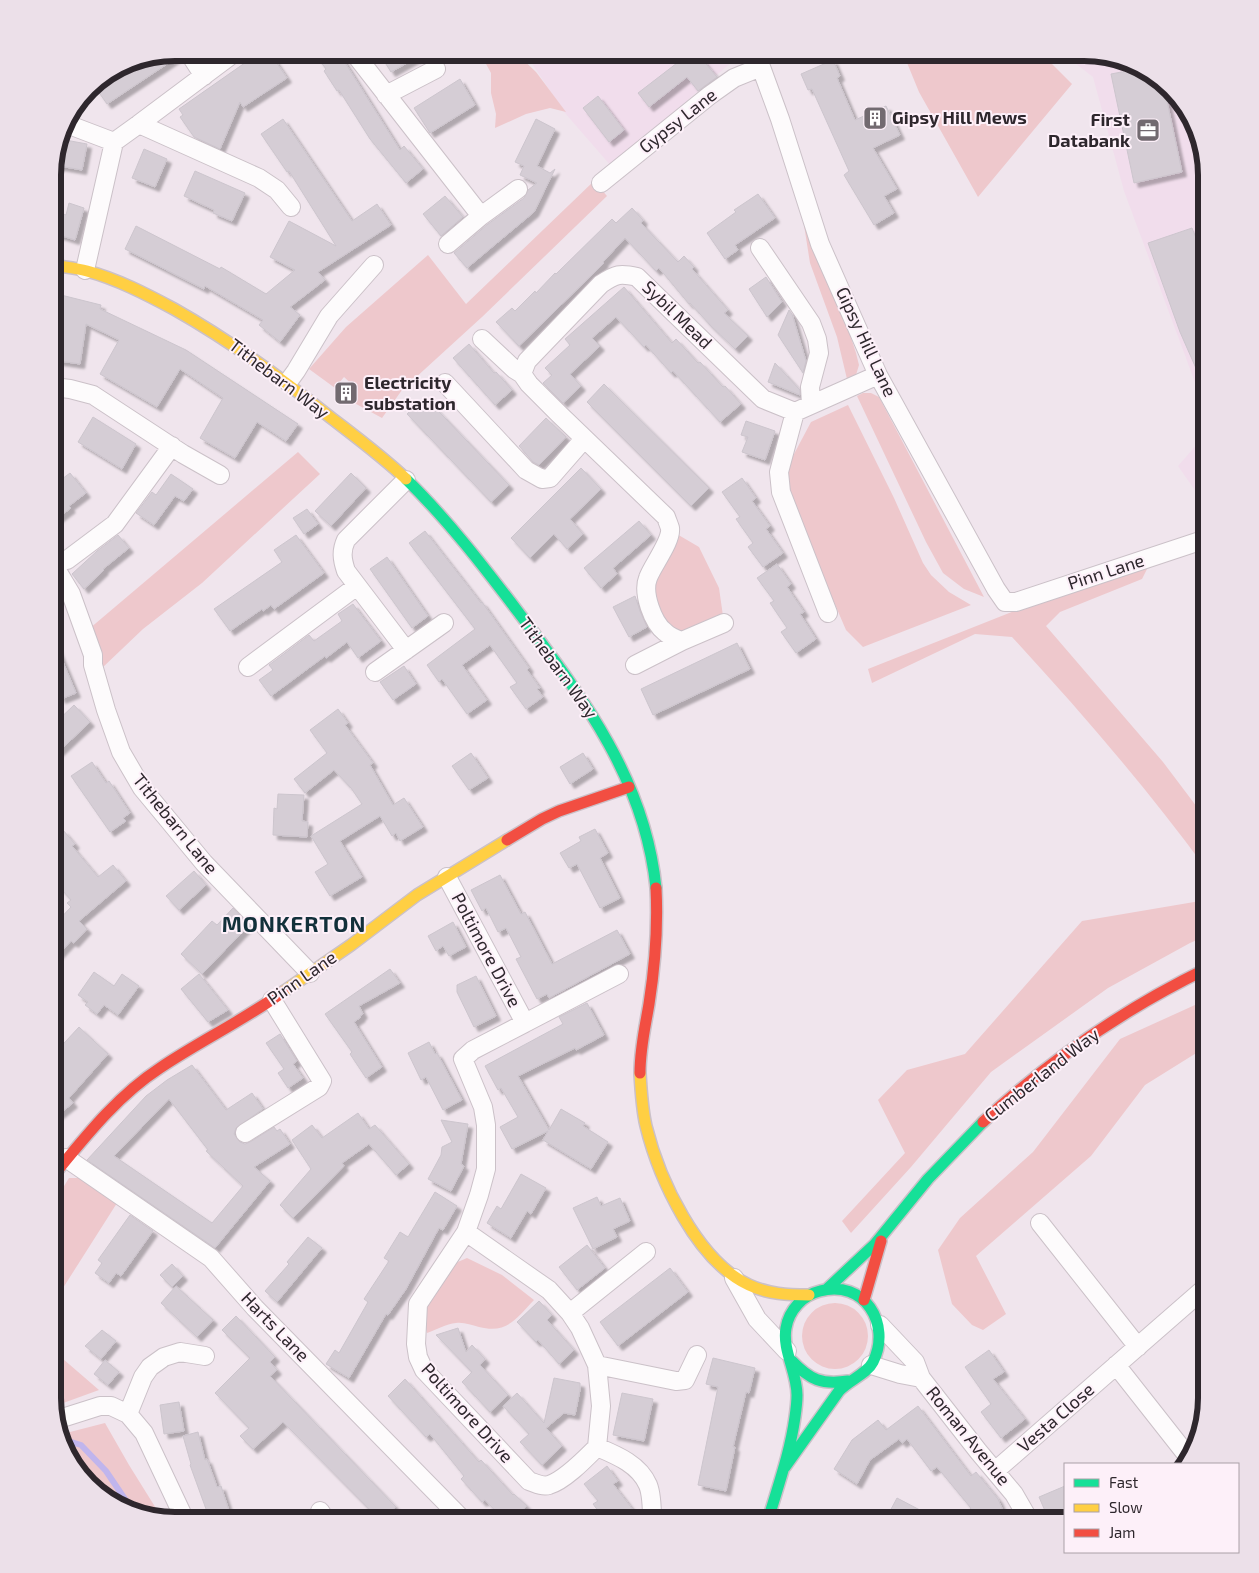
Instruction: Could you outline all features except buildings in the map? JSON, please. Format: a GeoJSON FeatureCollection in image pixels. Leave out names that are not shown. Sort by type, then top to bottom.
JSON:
{"type":"FeatureCollection","features":[{"type":"Feature","properties":{"kind":"street"},"geometry":{"type":"LineString","coordinates":[[195,61],[204,76]]}},
{"type":"Feature","properties":{"kind":"street"},"geometry":{"type":"LineString","coordinates":[[85,270],[114,142],[223,61]]}},
{"type":"Feature","properties":{"kind":"street"},"geometry":{"type":"LineString","coordinates":[[361,61],[481,216]]}},
{"type":"Feature","properties":{"kind":"street","name":"Gypsy Lane"},"geometry":{"type":"LineString","coordinates":[[601,183],[710,95],[734,78],[761,67]]}},
{"type":"Feature","properties":{"kind":"street","name":"Gipsy Hill Lane"},"geometry":{"type":"LineString","coordinates":[[761,67],[780,119],[820,244],[878,375],[996,590],[1005,602]]}},
{"type":"Feature","properties":{"kind":"street"},"geometry":{"type":"LineString","coordinates":[[386,95],[436,69]]}},
{"type":"Feature","properties":{"kind":"street"},"geometry":{"type":"LineString","coordinates":[[139,124],[259,178],[277,190],[291,207]]}},
{"type":"Feature","properties":{"kind":"street"},"geometry":{"type":"LineString","coordinates":[[72,126],[114,142]]}},
{"type":"Feature","properties":{"kind":"street"},"geometry":{"type":"LineString","coordinates":[[448,244],[518,188]]}},
{"type":"Feature","properties":{"kind":"street"},"geometry":{"type":"LineString","coordinates":[[760,248],[811,323],[817,339],[819,353],[810,387],[811,404]]}},
{"type":"Feature","properties":{"kind":"street"},"geometry":{"type":"LineString","coordinates":[[288,382],[329,316],[374,265]]}},
{"type":"Feature","properties":{"kind":"street","name":"Tithebarn Way"},"geometry":{"type":"LineString","coordinates":[[61,266],[85,270],[124,283],[210,329],[288,382],[406,480],[453,530],[545,648],[597,722],[610,744],[629,787],[649,843],[656,907],[655,944],[641,1046],[640,1080],[648,1135],[660,1173],[679,1211],[708,1252],[734,1278],[757,1318],[790,1356]]}},
{"type":"Feature","properties":{"kind":"street","name":"Sybil Mead"},"geometry":{"type":"LineString","coordinates":[[522,374],[527,361],[601,284],[612,277],[622,274],[637,277],[763,399],[795,412]]}},
{"type":"Feature","properties":{"kind":"street"},"geometry":{"type":"LineString","coordinates":[[482,339],[522,374],[537,392],[584,439],[666,517],[670,530],[662,552],[647,580],[647,598],[663,631],[682,641]]}},
{"type":"Feature","properties":{"kind":"street"},"geometry":{"type":"LineString","coordinates":[[828,613],[781,492],[779,472],[795,412],[878,375]]}},
{"type":"Feature","properties":{"kind":"street"},"geometry":{"type":"LineString","coordinates":[[445,382],[526,470],[542,479],[550,478],[584,439]]}},
{"type":"Feature","properties":{"kind":"street"},"geometry":{"type":"LineString","coordinates":[[61,388],[93,395],[220,475]]}},
{"type":"Feature","properties":{"kind":"street"},"geometry":{"type":"LineString","coordinates":[[61,561],[115,524],[172,446]]}},
{"type":"Feature","properties":{"kind":"street"},"geometry":{"type":"LineString","coordinates":[[406,480],[346,540],[342,548],[342,558],[346,571],[406,650]]}},
{"type":"Feature","properties":{"kind":"street","name":"Pinn Lane"},"geometry":{"type":"LineString","coordinates":[[1005,602],[1016,602],[1198,542]]}},
{"type":"Feature","properties":{"kind":"street","name":"Tithebarn Lane"},"geometry":{"type":"LineString","coordinates":[[61,565],[93,656],[93,665],[106,710],[121,752],[142,788],[204,863],[310,973]]}},
{"type":"Feature","properties":{"kind":"street"},"geometry":{"type":"LineString","coordinates":[[248,666],[357,586]]}},
{"type":"Feature","properties":{"kind":"street"},"geometry":{"type":"LineString","coordinates":[[375,672],[444,623]]}},
{"type":"Feature","properties":{"kind":"street"},"geometry":{"type":"LineString","coordinates":[[635,665],[682,641],[724,623]]}},
{"type":"Feature","properties":{"kind":"street","name":"Pinn Lane"},"geometry":{"type":"LineString","coordinates":[[61,1164],[100,1119],[128,1092],[159,1068],[272,1000],[417,895],[542,819],[559,811],[629,787]]}},
{"type":"Feature","properties":{"kind":"street","name":"Poltimore Drive"},"geometry":{"type":"LineString","coordinates":[[447,876],[525,1023]]}},
{"type":"Feature","properties":{"kind":"street","name":"Cumberland Way"},"geometry":{"type":"LineString","coordinates":[[827,1289],[868,1253],[912,1198],[982,1123],[1023,1086],[1097,1030],[1182,980],[1198,973]]}},
{"type":"Feature","properties":{"kind":"street","name":"Poltimore Drive"},"geometry":{"type":"LineString","coordinates":[[597,1448],[570,1471],[548,1485],[542,1486],[529,1481],[424,1370],[418,1356],[416,1324],[418,1304],[466,1232],[486,1169],[486,1125],[483,1107],[463,1059],[474,1050],[619,974]]}},
{"type":"Feature","properties":{"kind":"street"},"geometry":{"type":"LineString","coordinates":[[245,1133],[319,1087],[322,1081],[272,1000]]}},
{"type":"Feature","properties":{"kind":"street","name":"Harts Lane"},"geometry":{"type":"LineString","coordinates":[[66,1158],[211,1258],[255,1308],[455,1512]]}},
{"type":"Feature","properties":{"kind":"street"},"geometry":{"type":"LineString","coordinates":[[1040,1223],[1138,1347]]}},
{"type":"Feature","properties":{"kind":"street"},"geometry":{"type":"LineString","coordinates":[[466,1232],[550,1290],[570,1313],[584,1336],[597,1365],[601,1406],[597,1448],[617,1456],[638,1471],[648,1485],[651,1512]]}},
{"type":"Feature","properties":{"kind":"street","name":"Cumberland Way"},"geometry":{"type":"LineString","coordinates":[[771,1512],[785,1467],[798,1391],[785,1340],[789,1317],[795,1307],[809,1295],[827,1289],[840,1289],[853,1293],[864,1300],[883,1236]]}},
{"type":"Feature","properties":{"kind":"street"},"geometry":{"type":"LineString","coordinates":[[570,1313],[646,1252]]}},
{"type":"Feature","properties":{"kind":"street","name":"Tithebarn Way"},"geometry":{"type":"LineString","coordinates":[[734,1278],[771,1293],[791,1296],[809,1295]]}},
{"type":"Feature","properties":{"kind":"street","name":"Vesta Close"},"geometry":{"type":"LineString","coordinates":[[995,1471],[1198,1294]]}},
{"type":"Feature","properties":{"kind":"street"},"geometry":{"type":"LineString","coordinates":[[864,1300],[872,1309],[880,1325],[880,1346],[872,1365]]}},
{"type":"Feature","properties":{"kind":"street","name":"Roman Avenue"},"geometry":{"type":"LineString","coordinates":[[880,1325],[915,1362],[921,1378],[1014,1494],[1024,1512]]}},
{"type":"Feature","properties":{"kind":"street"},"geometry":{"type":"LineString","coordinates":[[128,1414],[143,1377],[150,1367],[164,1357],[180,1352],[205,1356]]}},
{"type":"Feature","properties":{"kind":"street"},"geometry":{"type":"LineString","coordinates":[[597,1365],[676,1381],[685,1380],[697,1355]]}},
{"type":"Feature","properties":{"kind":"street"},"geometry":{"type":"LineString","coordinates":[[790,1356],[803,1373],[817,1381],[833,1384],[848,1382]]}},
{"type":"Feature","properties":{"kind":"street","name":"Cumberland Way"},"geometry":{"type":"LineString","coordinates":[[785,1467],[848,1382],[872,1365]]}},
{"type":"Feature","properties":{"kind":"street","name":"Roman Avenue"},"geometry":{"type":"LineString","coordinates":[[872,1365],[900,1374],[921,1378]]}},
{"type":"Feature","properties":{"kind":"street"},"geometry":{"type":"LineString","coordinates":[[1116,1365],[1184,1452]]}},
{"type":"Feature","properties":{"kind":"street"},"geometry":{"type":"LineString","coordinates":[[63,1418],[100,1406],[111,1406],[128,1414],[144,1433],[181,1512]]}},
{"type":"Feature","properties":{"kind":"shaded area"},"geometry":{"type":"Polygon","coordinates":[[[484,61],[524,61],[536,72],[566,112],[550,108],[526,114],[495,128],[496,114],[491,93],[491,73],[484,61]]]}},
{"type":"Feature","properties":{"kind":"shaded area"},"geometry":{"type":"Polygon","coordinates":[[[530,61],[733,61],[611,166],[565,113],[530,61]]]}},
{"type":"Feature","properties":{"kind":"shaded area"},"geometry":{"type":"Polygon","coordinates":[[[906,61],[1049,61],[1072,84],[978,197],[919,92],[906,61]]]}},
{"type":"Feature","properties":{"kind":"shaded area"},"geometry":{"type":"Polygon","coordinates":[[[1072,61],[1106,63],[1141,76],[1170,100],[1179,112],[1192,138],[1198,175],[1198,390],[1124,191],[1093,77],[1072,61]]]}},
{"type":"Feature","properties":{"kind":"shaded area"},"geometry":{"type":"Polygon","coordinates":[[[594,181],[607,196],[482,317],[402,390],[382,418],[347,399],[356,388],[344,377],[335,388],[309,369],[346,327],[428,255],[466,304],[594,181]]]}},
{"type":"Feature","properties":{"kind":"shaded area"},"geometry":{"type":"Polygon","coordinates":[[[804,225],[846,322],[856,353],[859,365],[856,375],[847,379],[837,337],[810,263],[804,225]]]}},
{"type":"Feature","properties":{"kind":"shaded area"},"geometry":{"type":"Polygon","coordinates":[[[863,393],[871,393],[879,397],[984,597],[964,589],[943,573],[926,542],[857,396],[863,393]]]}},
{"type":"Feature","properties":{"kind":"shaded area"},"geometry":{"type":"Polygon","coordinates":[[[848,405],[894,498],[923,563],[931,575],[949,592],[971,605],[863,647],[846,630],[812,551],[794,503],[785,471],[811,422],[848,405]]]}},
{"type":"Feature","properties":{"kind":"shaded area"},"geometry":{"type":"Polygon","coordinates":[[[1198,443],[1198,495],[1178,466],[1198,443]]]}},
{"type":"Feature","properties":{"kind":"shaded area"},"geometry":{"type":"Polygon","coordinates":[[[298,452],[320,474],[202,583],[143,629],[101,669],[89,629],[298,452]]]}},
{"type":"Feature","properties":{"kind":"shaded area"},"geometry":{"type":"Polygon","coordinates":[[[670,530],[699,547],[719,588],[724,623],[671,637],[647,580],[670,530]]]}},
{"type":"Feature","properties":{"kind":"shaded area"},"geometry":{"type":"Polygon","coordinates":[[[1148,567],[1142,579],[1060,612],[1046,626],[1163,762],[1198,808],[1198,858],[1112,750],[1012,637],[975,634],[872,683],[868,669],[1052,596],[1148,567]]]}},
{"type":"Feature","properties":{"kind":"shaded area"},"geometry":{"type":"Polygon","coordinates":[[[1198,901],[1198,940],[1108,988],[991,1072],[911,1167],[851,1233],[842,1221],[905,1153],[878,1100],[907,1070],[965,1054],[1082,921],[1198,901]]]}},
{"type":"Feature","properties":{"kind":"shaded area"},"geometry":{"type":"Polygon","coordinates":[[[1198,1004],[1198,1052],[1145,1085],[1091,1156],[976,1256],[1006,1314],[983,1330],[972,1325],[952,1304],[938,1250],[960,1218],[1033,1152],[1120,1039],[1198,1004]]]}},
{"type":"Feature","properties":{"kind":"shaded area"},"geometry":{"type":"Polygon","coordinates":[[[69,1178],[79,1178],[117,1203],[63,1288],[61,1298],[61,1191],[69,1178]]]}},
{"type":"Feature","properties":{"kind":"shaded area"},"geometry":{"type":"Polygon","coordinates":[[[467,1258],[502,1275],[534,1300],[516,1319],[504,1327],[489,1329],[465,1323],[456,1323],[427,1333],[424,1319],[426,1307],[453,1264],[467,1258]]]}},
{"type":"Feature","properties":{"kind":"shaded area"},"geometry":{"type":"Polygon","coordinates":[[[828,1303],[842,1303],[854,1308],[863,1317],[868,1329],[866,1349],[859,1360],[842,1369],[828,1369],[816,1364],[807,1355],[802,1343],[802,1329],[807,1317],[816,1308],[828,1303]]]}},
{"type":"Feature","properties":{"kind":"shaded area"},"geometry":{"type":"Polygon","coordinates":[[[61,1357],[99,1390],[61,1404],[61,1357]]]}},
{"type":"Feature","properties":{"kind":"shaded area"},"geometry":{"type":"Polygon","coordinates":[[[105,1423],[157,1510],[131,1503],[118,1497],[106,1488],[80,1461],[67,1435],[70,1432],[105,1423]]]}},
{"type":"Feature","properties":{"kind":"waterway"},"geometry":{"type":"LineString","coordinates":[[70,1442],[81,1445],[106,1471],[126,1501]]}},
{"type":"Feature","properties":{"kind":"traffic: fast"},"geometry":{"type":"LineString","coordinates":[[406,479],[451,527],[479,561],[566,676],[588,709],[625,776],[639,811],[650,848],[656,888]]}},
{"type":"Feature","properties":{"kind":"traffic: fast"},"geometry":{"type":"LineString","coordinates":[[827,1289],[875,1244],[928,1179],[983,1122]]}},
{"type":"Feature","properties":{"kind":"traffic: fast"},"geometry":{"type":"LineString","coordinates":[[770,1512],[787,1456],[796,1406],[795,1378],[785,1336],[790,1315],[798,1304],[814,1293],[836,1289],[850,1292],[861,1298],[870,1308],[876,1320],[879,1333],[878,1348],[873,1362],[867,1370],[839,1391],[785,1467]]}},
{"type":"Feature","properties":{"kind":"traffic: fast"},"geometry":{"type":"LineString","coordinates":[[792,1361],[805,1373],[817,1380],[831,1382],[848,1381]]}},
{"type":"Feature","properties":{"kind":"traffic: slow"},"geometry":{"type":"LineString","coordinates":[[61,266],[98,274],[131,287],[194,321],[234,346],[292,388],[369,447],[406,479]]}},
{"type":"Feature","properties":{"kind":"traffic: slow"},"geometry":{"type":"LineString","coordinates":[[283,992],[351,945],[417,895],[507,840]]}},
{"type":"Feature","properties":{"kind":"traffic: slow"},"geometry":{"type":"LineString","coordinates":[[640,1073],[646,1126],[652,1147],[671,1193],[697,1238],[730,1273],[749,1285],[778,1293],[809,1295]]}},
{"type":"Feature","properties":{"kind":"traffic: jam"},"geometry":{"type":"LineString","coordinates":[[507,840],[559,811],[629,787]]}},
{"type":"Feature","properties":{"kind":"traffic: jam"},"geometry":{"type":"LineString","coordinates":[[640,1073],[654,961],[657,917],[656,888]]}},
{"type":"Feature","properties":{"kind":"traffic: jam"},"geometry":{"type":"LineString","coordinates":[[983,1122],[1008,1099],[1089,1037],[1146,1001],[1198,973]]}},
{"type":"Feature","properties":{"kind":"traffic: jam"},"geometry":{"type":"LineString","coordinates":[[61,1166],[102,1118],[144,1079],[283,992]]}},
{"type":"Feature","properties":{"kind":"traffic: jam"},"geometry":{"type":"LineString","coordinates":[[864,1300],[881,1241]]}},
{"type":"Feature","properties":{"kind":"place","name":"Gipsy Hill Mews"},"geometry":{"type":"Point","coordinates":[875,118]}},
{"type":"Feature","properties":{"kind":"place","name":"First Databank"},"geometry":{"type":"Point","coordinates":[1148,130]}},
{"type":"Feature","properties":{"kind":"place","name":"Electricity substation"},"geometry":{"type":"Point","coordinates":[346,393]}},
{"type":"Feature","properties":{"kind":"district","name":"MONKERTON"},"geometry":{"type":"Point","coordinates":[294,924]}}]}
